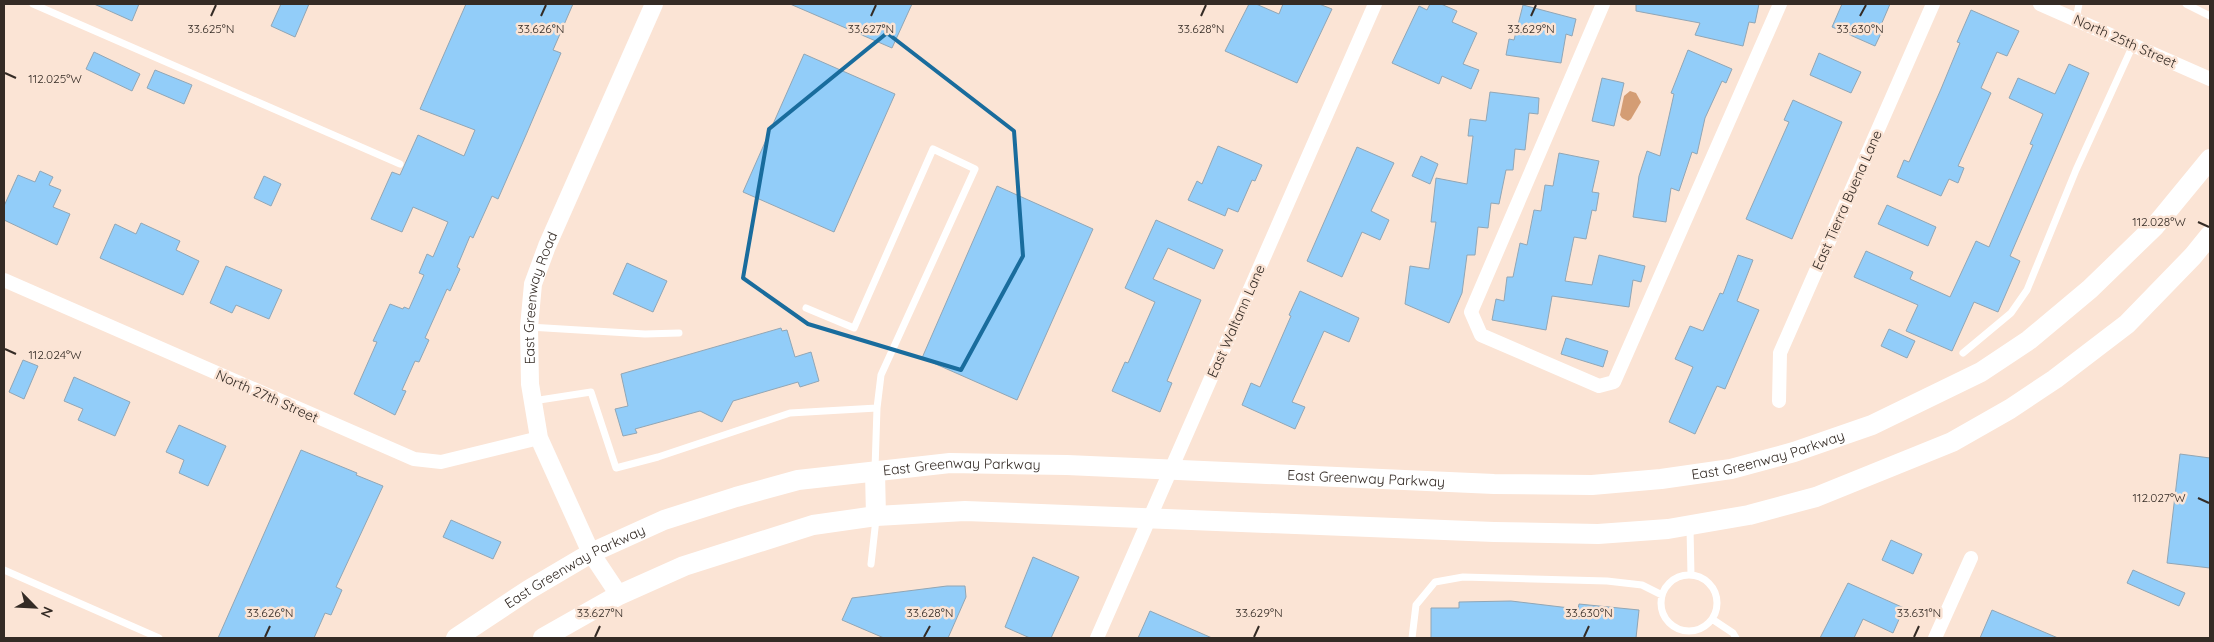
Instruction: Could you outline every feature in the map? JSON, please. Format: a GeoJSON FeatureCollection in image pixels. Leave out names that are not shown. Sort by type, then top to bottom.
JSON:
{"type":"FeatureCollection","features":[{"type":"Feature","properties":{"kind":"main road","name":"East Greenway Parkway"},"geometry":{"type":"LineString","coordinates":[[456,638],[530,589],[591,553],[664,520],[798,480],[950,463],[1171,470],[1494,484],[1592,485],[1661,479],[1731,469],[1794,452],[1872,425],[1981,372],[2029,340],[2090,289],[2155,226],[2210,159]]}},
{"type":"Feature","properties":{"kind":"main road"},"geometry":{"type":"LineString","coordinates":[[544,638],[619,595],[684,566],[751,543],[814,525],[876,516],[965,511],[1598,534],[1690,525],[1748,515],[1816,497],[1960,437],[2010,409],[2055,379],[2127,324],[2193,256],[2210,235]]}},
{"type":"Feature","properties":{"kind":"main road"},"geometry":{"type":"LineString","coordinates":[[875,472],[876,516]]}},
{"type":"Feature","properties":{"kind":"street","name":"East Greenway Road"},"geometry":{"type":"LineString","coordinates":[[619,595],[591,553],[539,438],[530,384],[529,327],[534,284],[548,246],[654,4]]}},
{"type":"Feature","properties":{"kind":"street","name":"East Waltann Lane"},"geometry":{"type":"LineString","coordinates":[[1097,638],[1374,4]]}},
{"type":"Feature","properties":{"kind":"street"},"geometry":{"type":"LineString","coordinates":[[1603,4],[1471,312],[1481,336],[1600,386],[1614,382],[1780,4]]}},
{"type":"Feature","properties":{"kind":"street","name":"East Tierra Buena Lane"},"geometry":{"type":"LineString","coordinates":[[1779,401],[1780,353],[1933,4]]}},
{"type":"Feature","properties":{"kind":"street","name":"North 25th Street"},"geometry":{"type":"LineString","coordinates":[[2040,4],[2057,7],[2076,19],[2210,79]]}},
{"type":"Feature","properties":{"kind":"street","name":"North 27th Street"},"geometry":{"type":"LineString","coordinates":[[4,280],[414,459],[441,462],[539,438]]}},
{"type":"Feature","properties":{"kind":"street"},"geometry":{"type":"LineString","coordinates":[[1935,638],[1971,558]]}},
{"type":"Feature","properties":{"kind":"lane"},"geometry":{"type":"LineString","coordinates":[[33,4],[400,164]]}},
{"type":"Feature","properties":{"kind":"lane"},"geometry":{"type":"LineString","coordinates":[[2076,19],[2079,4]]}},
{"type":"Feature","properties":{"kind":"lane"},"geometry":{"type":"LineString","coordinates":[[2186,4],[2210,16]]}},
{"type":"Feature","properties":{"kind":"lane"},"geometry":{"type":"LineString","coordinates":[[1963,353],[2011,313],[2027,290],[2076,170],[2134,45]]}},
{"type":"Feature","properties":{"kind":"lane"},"geometry":{"type":"LineString","coordinates":[[806,308],[854,328],[933,149],[975,169],[881,374],[877,408],[875,472]]}},
{"type":"Feature","properties":{"kind":"lane"},"geometry":{"type":"LineString","coordinates":[[529,327],[645,334],[679,333]]}},
{"type":"Feature","properties":{"kind":"lane"},"geometry":{"type":"LineString","coordinates":[[532,401],[591,392],[616,468],[658,457],[790,413],[877,408]]}},
{"type":"Feature","properties":{"kind":"lane"},"geometry":{"type":"LineString","coordinates":[[871,564],[876,516]]}},
{"type":"Feature","properties":{"kind":"lane"},"geometry":{"type":"LineString","coordinates":[[1690,525],[1691,575]]}},
{"type":"Feature","properties":{"kind":"lane"},"geometry":{"type":"LineString","coordinates":[[4,570],[159,638]]}},
{"type":"Feature","properties":{"kind":"lane"},"geometry":{"type":"LineString","coordinates":[[1691,575],[1708,582],[1714,589],[1717,608],[1712,619],[1701,628],[1692,631],[1675,627],[1663,613],[1662,596],[1673,580],[1691,575]]}},
{"type":"Feature","properties":{"kind":"lane"},"geometry":{"type":"LineString","coordinates":[[1412,638],[1416,604],[1435,582],[1444,580],[1463,577],[1607,581],[1642,585],[1662,596]]}},
{"type":"Feature","properties":{"kind":"lane"},"geometry":{"type":"LineString","coordinates":[[1712,619],[1733,632],[1736,638]]}},
{"type":"Feature","properties":{"kind":"highlighted area"},"geometry":{"type":"Polygon","coordinates":[[[887,33],[1014,131],[1023,256],[961,370],[808,324],[743,278],[769,129],[887,33]]]}},
{"type":"Feature","properties":{"kind":"shaded area"},"geometry":{"type":"Polygon","coordinates":[[[1630,91],[1636,93],[1641,102],[1628,121],[1620,115],[1624,96],[1630,91]]]}},
{"type":"Feature","properties":{"kind":"building"},"geometry":{"type":"Polygon","coordinates":[[[94,4],[139,4],[132,21],[94,4]]]}},
{"type":"Feature","properties":{"kind":"building"},"geometry":{"type":"Polygon","coordinates":[[[281,4],[309,4],[295,37],[271,26],[281,4]]]}},
{"type":"Feature","properties":{"kind":"building"},"geometry":{"type":"Polygon","coordinates":[[[466,4],[573,4],[553,50],[561,53],[526,135],[498,199],[492,196],[473,238],[470,236],[457,267],[460,269],[450,291],[447,289],[425,338],[429,340],[419,362],[415,361],[402,390],[406,391],[395,415],[354,394],[377,342],[373,341],[390,304],[403,309],[404,307],[409,309],[424,275],[419,273],[427,254],[433,257],[448,222],[413,207],[402,232],[371,219],[392,172],[400,175],[418,135],[464,156],[475,130],[420,109],[466,4]]]}},
{"type":"Feature","properties":{"kind":"building"},"geometry":{"type":"Polygon","coordinates":[[[790,4],[912,4],[892,48],[790,4]]]}},
{"type":"Feature","properties":{"kind":"building"},"geometry":{"type":"Polygon","coordinates":[[[1249,4],[1256,4],[1279,14],[1283,4],[1319,4],[1332,9],[1297,83],[1225,51],[1249,4]]]}},
{"type":"Feature","properties":{"kind":"building"},"geometry":{"type":"Polygon","coordinates":[[[1430,4],[1441,4],[1457,11],[1452,22],[1477,33],[1463,64],[1479,70],[1471,89],[1442,76],[1439,84],[1392,63],[1419,6],[1427,10],[1430,4]]]}},
{"type":"Feature","properties":{"kind":"building"},"geometry":{"type":"Polygon","coordinates":[[[1636,4],[1759,4],[1755,23],[1749,22],[1743,46],[1695,35],[1700,23],[1636,11],[1636,4]]]}},
{"type":"Feature","properties":{"kind":"building"},"geometry":{"type":"Polygon","coordinates":[[[1842,4],[1890,4],[1881,25],[1884,27],[1875,46],[1832,27],[1842,4]]]}},
{"type":"Feature","properties":{"kind":"building"},"geometry":{"type":"Polygon","coordinates":[[[1523,5],[1576,19],[1572,36],[1566,34],[1561,63],[1506,55],[1509,39],[1514,40],[1523,5]]]}},
{"type":"Feature","properties":{"kind":"building"},"geometry":{"type":"Polygon","coordinates":[[[1971,10],[2019,31],[2007,56],[1997,52],[1981,88],[1991,93],[1958,166],[1964,168],[1958,183],[1949,179],[1941,196],[1897,177],[1904,160],[1909,162],[1960,43],[1957,42],[1971,10]]]}},
{"type":"Feature","properties":{"kind":"building"},"geometry":{"type":"Polygon","coordinates":[[[1688,50],[1732,69],[1726,83],[1722,81],[1705,118],[1697,154],[1692,152],[1679,191],[1671,188],[1666,222],[1633,217],[1639,176],[1647,151],[1660,156],[1674,94],[1671,93],[1688,50]]]}},
{"type":"Feature","properties":{"kind":"building"},"geometry":{"type":"Polygon","coordinates":[[[94,52],[140,74],[132,91],[86,69],[94,52]]]}},
{"type":"Feature","properties":{"kind":"building"},"geometry":{"type":"Polygon","coordinates":[[[1819,53],[1861,72],[1851,93],[1810,75],[1819,53]]]}},
{"type":"Feature","properties":{"kind":"building"},"geometry":{"type":"Polygon","coordinates":[[[804,54],[895,94],[834,232],[743,192],[804,54]]]}},
{"type":"Feature","properties":{"kind":"building"},"geometry":{"type":"Polygon","coordinates":[[[2069,64],[2089,73],[2010,256],[2020,261],[1998,312],[1974,302],[1952,351],[1906,331],[1918,305],[1854,277],[1866,251],[1913,272],[1910,279],[1950,297],[1976,241],[1989,247],[2033,145],[2030,144],[2043,114],[2009,98],[2018,78],[2055,94],[2069,64]]]}},
{"type":"Feature","properties":{"kind":"building"},"geometry":{"type":"Polygon","coordinates":[[[155,70],[192,85],[184,104],[147,88],[155,70]]]}},
{"type":"Feature","properties":{"kind":"building"},"geometry":{"type":"Polygon","coordinates":[[[1602,78],[1624,83],[1614,126],[1592,121],[1602,78]]]}},
{"type":"Feature","properties":{"kind":"building"},"geometry":{"type":"Polygon","coordinates":[[[1490,92],[1539,98],[1538,114],[1529,113],[1525,150],[1515,149],[1513,170],[1506,170],[1499,204],[1491,203],[1488,228],[1478,227],[1475,255],[1467,255],[1462,293],[1449,323],[1405,304],[1410,266],[1429,269],[1436,222],[1431,222],[1436,178],[1467,184],[1473,136],[1468,136],[1470,119],[1486,121],[1490,92]]]}},
{"type":"Feature","properties":{"kind":"building"},"geometry":{"type":"Polygon","coordinates":[[[1793,100],[1842,122],[1792,239],[1746,219],[1789,122],[1784,120],[1793,100]]]}},
{"type":"Feature","properties":{"kind":"building"},"geometry":{"type":"Polygon","coordinates":[[[1218,146],[1262,165],[1255,181],[1252,180],[1238,212],[1228,208],[1225,216],[1188,200],[1197,181],[1202,184],[1218,146]]]}},
{"type":"Feature","properties":{"kind":"building"},"geometry":{"type":"Polygon","coordinates":[[[1357,147],[1394,163],[1371,211],[1389,220],[1380,240],[1362,232],[1342,277],[1307,261],[1357,147]]]}},
{"type":"Feature","properties":{"kind":"building"},"geometry":{"type":"Polygon","coordinates":[[[1559,153],[1599,161],[1592,192],[1599,193],[1596,211],[1592,210],[1586,239],[1574,237],[1565,281],[1592,285],[1599,255],[1645,266],[1641,282],[1633,280],[1629,307],[1552,296],[1546,330],[1492,320],[1496,299],[1504,301],[1507,277],[1513,277],[1520,243],[1527,245],[1534,210],[1541,211],[1545,185],[1553,186],[1559,153]]]}},
{"type":"Feature","properties":{"kind":"building"},"geometry":{"type":"Polygon","coordinates":[[[1421,156],[1438,164],[1430,184],[1412,176],[1421,156]]]}},
{"type":"Feature","properties":{"kind":"building"},"geometry":{"type":"Polygon","coordinates":[[[40,171],[53,177],[49,185],[61,190],[53,207],[70,214],[57,245],[4,220],[4,206],[18,175],[35,182],[40,171]]]}},
{"type":"Feature","properties":{"kind":"building"},"geometry":{"type":"Polygon","coordinates":[[[264,176],[281,184],[271,206],[254,198],[264,176]]]}},
{"type":"Feature","properties":{"kind":"building"},"geometry":{"type":"Polygon","coordinates":[[[997,186],[1093,229],[1017,400],[922,358],[997,186]]]}},
{"type":"Feature","properties":{"kind":"building"},"geometry":{"type":"Polygon","coordinates":[[[1887,205],[1936,227],[1928,246],[1878,224],[1887,205]]]}},
{"type":"Feature","properties":{"kind":"building"},"geometry":{"type":"Polygon","coordinates":[[[1156,220],[1223,250],[1214,269],[1168,248],[1153,279],[1201,300],[1167,381],[1172,383],[1160,412],[1112,391],[1125,362],[1128,363],[1155,302],[1125,288],[1156,220]]]}},
{"type":"Feature","properties":{"kind":"building"},"geometry":{"type":"Polygon","coordinates":[[[141,223],[180,241],[176,250],[199,261],[183,295],[100,258],[115,224],[136,234],[141,223]]]}},
{"type":"Feature","properties":{"kind":"building"},"geometry":{"type":"Polygon","coordinates":[[[1738,255],[1753,260],[1737,301],[1759,310],[1725,389],[1717,386],[1695,434],[1669,422],[1693,367],[1675,359],[1690,326],[1703,331],[1720,293],[1723,294],[1738,255]]]}},
{"type":"Feature","properties":{"kind":"building"},"geometry":{"type":"Polygon","coordinates":[[[627,263],[667,281],[653,312],[613,294],[627,263]]]}},
{"type":"Feature","properties":{"kind":"building"},"geometry":{"type":"Polygon","coordinates":[[[226,266],[282,290],[269,319],[236,305],[232,313],[210,303],[226,266]]]}},
{"type":"Feature","properties":{"kind":"building"},"geometry":{"type":"Polygon","coordinates":[[[1300,291],[1359,318],[1349,342],[1324,331],[1292,402],[1305,407],[1295,429],[1242,405],[1251,383],[1260,387],[1300,291]]]}},
{"type":"Feature","properties":{"kind":"building"},"geometry":{"type":"Polygon","coordinates":[[[781,328],[782,331],[787,330],[795,357],[811,352],[819,381],[800,387],[798,382],[733,401],[722,422],[700,411],[635,429],[637,433],[623,436],[615,409],[628,406],[621,374],[781,328]]]}},
{"type":"Feature","properties":{"kind":"building"},"geometry":{"type":"Polygon","coordinates":[[[1889,329],[1915,341],[1907,358],[1881,346],[1889,329]]]}},
{"type":"Feature","properties":{"kind":"building"},"geometry":{"type":"Polygon","coordinates":[[[1566,338],[1608,351],[1603,367],[1561,354],[1566,338]]]}},
{"type":"Feature","properties":{"kind":"building"},"geometry":{"type":"Polygon","coordinates":[[[23,360],[38,366],[24,399],[9,392],[23,360]]]}},
{"type":"Feature","properties":{"kind":"building"},"geometry":{"type":"Polygon","coordinates":[[[74,377],[130,402],[115,436],[78,420],[83,409],[64,401],[74,377]]]}},
{"type":"Feature","properties":{"kind":"building"},"geometry":{"type":"Polygon","coordinates":[[[179,425],[226,446],[208,486],[179,473],[184,460],[166,452],[179,425]]]}},
{"type":"Feature","properties":{"kind":"building"},"geometry":{"type":"Polygon","coordinates":[[[301,450],[383,486],[336,587],[342,590],[331,615],[325,613],[314,638],[218,638],[301,450]]]}},
{"type":"Feature","properties":{"kind":"building"},"geometry":{"type":"Polygon","coordinates":[[[2180,454],[2210,458],[2210,568],[2167,563],[2180,454]]]}},
{"type":"Feature","properties":{"kind":"building"},"geometry":{"type":"Polygon","coordinates":[[[451,520],[501,542],[493,559],[443,537],[451,520]]]}},
{"type":"Feature","properties":{"kind":"building"},"geometry":{"type":"Polygon","coordinates":[[[1891,540],[1922,554],[1913,574],[1882,560],[1891,540]]]}},
{"type":"Feature","properties":{"kind":"building"},"geometry":{"type":"Polygon","coordinates":[[[1033,557],[1079,577],[1051,638],[1030,638],[1005,627],[1033,557]]]}},
{"type":"Feature","properties":{"kind":"building"},"geometry":{"type":"Polygon","coordinates":[[[2133,570],[2185,593],[2179,606],[2127,583],[2133,570]]]}},
{"type":"Feature","properties":{"kind":"building"},"geometry":{"type":"Polygon","coordinates":[[[1848,583],[1904,608],[1893,633],[1863,619],[1854,638],[1820,638],[1848,583]]]}},
{"type":"Feature","properties":{"kind":"building"},"geometry":{"type":"Polygon","coordinates":[[[947,586],[965,586],[966,597],[948,638],[884,638],[842,620],[852,598],[947,586]]]}},
{"type":"Feature","properties":{"kind":"building"},"geometry":{"type":"Polygon","coordinates":[[[1511,601],[1578,609],[1579,604],[1639,610],[1636,638],[1431,638],[1431,608],[1459,608],[1459,602],[1511,601]]]}},
{"type":"Feature","properties":{"kind":"building"},"geometry":{"type":"Polygon","coordinates":[[[1992,610],[2058,638],[1980,638],[1992,610]]]}},
{"type":"Feature","properties":{"kind":"building"},"geometry":{"type":"Polygon","coordinates":[[[1150,611],[1212,638],[1138,638],[1150,611]]]}}]}
